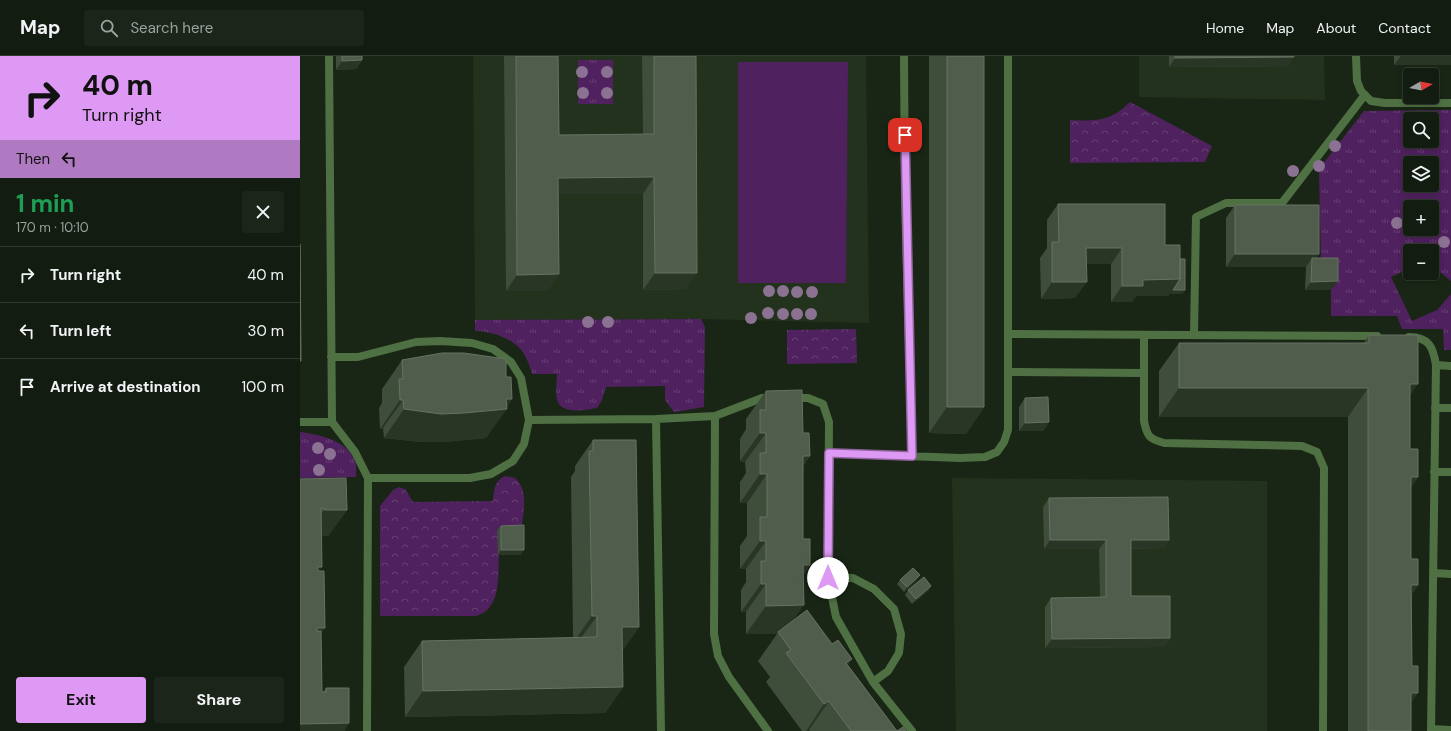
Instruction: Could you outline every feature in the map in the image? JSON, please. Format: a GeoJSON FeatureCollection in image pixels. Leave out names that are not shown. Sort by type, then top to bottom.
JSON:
{"type":"FeatureCollection","features":[{"type":"Feature","properties":{"kind":"lane"},"geometry":{"type":"LineString","coordinates":[[329,56],[332,422],[355,452],[368,478],[367,731]]}},
{"type":"Feature","properties":{"kind":"lane"},"geometry":{"type":"LineString","coordinates":[[904,56],[905,198],[912,456]]}},
{"type":"Feature","properties":{"kind":"lane"},"geometry":{"type":"LineString","coordinates":[[829,453],[960,458],[985,457],[997,452],[1004,442],[1008,430],[1008,56]]}},
{"type":"Feature","properties":{"kind":"lane"},"geometry":{"type":"LineString","coordinates":[[1356,56],[1357,81],[1360,91],[1364,96],[1372,101],[1385,103],[1451,103]]}},
{"type":"Feature","properties":{"kind":"lane"},"geometry":{"type":"LineString","coordinates":[[1194,335],[1196,217],[1226,204],[1282,203],[1364,96]]}},
{"type":"Feature","properties":{"kind":"lane"},"geometry":{"type":"LineString","coordinates":[[1008,334],[1144,336],[1388,336]]}},
{"type":"Feature","properties":{"kind":"lane"},"geometry":{"type":"LineString","coordinates":[[1144,336],[1144,421],[1146,433],[1153,440],[1164,443],[1302,446],[1317,452],[1324,468],[1322,731]]}},
{"type":"Feature","properties":{"kind":"lane"},"geometry":{"type":"LineString","coordinates":[[1403,337],[1418,337],[1428,342],[1434,351],[1436,365],[1431,730],[1451,730]]}},
{"type":"Feature","properties":{"kind":"lane"},"geometry":{"type":"LineString","coordinates":[[331,357],[358,357],[416,342],[440,341],[472,343],[493,349],[511,362],[521,378],[529,420],[524,444],[513,461],[491,474],[470,478],[368,478]]}},
{"type":"Feature","properties":{"kind":"lane"},"geometry":{"type":"LineString","coordinates":[[1436,365],[1451,366]]}},
{"type":"Feature","properties":{"kind":"lane"},"geometry":{"type":"LineString","coordinates":[[1008,372],[1144,373]]}},
{"type":"Feature","properties":{"kind":"lane"},"geometry":{"type":"LineString","coordinates":[[529,420],[656,419],[715,416],[762,398],[808,398],[823,404],[829,422],[828,578],[836,617],[873,682],[912,731]]}},
{"type":"Feature","properties":{"kind":"lane"},"geometry":{"type":"LineString","coordinates":[[1435,408],[1451,408]]}},
{"type":"Feature","properties":{"kind":"lane"},"geometry":{"type":"LineString","coordinates":[[715,416],[714,634],[718,656],[729,677],[768,731]]}},
{"type":"Feature","properties":{"kind":"lane"},"geometry":{"type":"LineString","coordinates":[[656,419],[661,731]]}},
{"type":"Feature","properties":{"kind":"lane"},"geometry":{"type":"LineString","coordinates":[[300,422],[332,422]]}},
{"type":"Feature","properties":{"kind":"lane"},"geometry":{"type":"LineString","coordinates":[[1434,472],[1451,472]]}},
{"type":"Feature","properties":{"kind":"lane"},"geometry":{"type":"LineString","coordinates":[[1433,574],[1451,574]]}},
{"type":"Feature","properties":{"kind":"lane"},"geometry":{"type":"LineString","coordinates":[[828,578],[853,578],[874,589],[894,609],[901,634],[899,653],[888,671],[873,682]]}},
{"type":"Feature","properties":{"kind":"shaded area"},"geometry":{"type":"Polygon","coordinates":[[[473,56],[866,56],[869,323],[701,319],[475,320],[473,56]]]}},
{"type":"Feature","properties":{"kind":"shaded area"},"geometry":{"type":"Polygon","coordinates":[[[1139,56],[1324,56],[1325,100],[1139,97],[1139,56]]]}},
{"type":"Feature","properties":{"kind":"shaded area"},"geometry":{"type":"Polygon","coordinates":[[[952,478],[1267,481],[1267,731],[956,731],[952,478]]]}},
{"type":"Feature","properties":{"kind":"green space"},"geometry":{"type":"Polygon","coordinates":[[[578,60],[613,60],[613,104],[578,104],[578,60]]]}},
{"type":"Feature","properties":{"kind":"green space"},"geometry":{"type":"Polygon","coordinates":[[[738,62],[848,62],[846,283],[738,283],[738,62]]]}},
{"type":"Feature","properties":{"kind":"green space"},"geometry":{"type":"Polygon","coordinates":[[[1130,102],[1212,146],[1205,162],[1070,163],[1070,120],[1095,120],[1109,117],[1123,109],[1130,102]]]}},
{"type":"Feature","properties":{"kind":"green space"},"geometry":{"type":"Polygon","coordinates":[[[1451,110],[1451,281],[1439,272],[1439,244],[1403,244],[1403,271],[1391,277],[1412,321],[1437,310],[1451,294],[1451,350],[1444,350],[1443,329],[1402,329],[1397,316],[1331,316],[1331,267],[1321,267],[1319,169],[1364,111],[1451,110]]]}},
{"type":"Feature","properties":{"kind":"green space"},"geometry":{"type":"Polygon","coordinates":[[[701,319],[705,327],[704,407],[674,412],[665,400],[665,386],[606,387],[602,400],[597,408],[587,410],[569,410],[563,408],[559,405],[557,400],[557,374],[532,374],[524,354],[513,342],[488,332],[475,331],[475,320],[701,319]]]}},
{"type":"Feature","properties":{"kind":"green space"},"geometry":{"type":"Polygon","coordinates":[[[856,329],[857,363],[787,364],[787,330],[856,329]]]}},
{"type":"Feature","properties":{"kind":"green space"},"geometry":{"type":"Polygon","coordinates":[[[300,432],[324,437],[346,448],[356,464],[356,477],[300,478],[300,432]]]}},
{"type":"Feature","properties":{"kind":"green space"},"geometry":{"type":"Polygon","coordinates":[[[505,476],[515,478],[521,485],[524,496],[523,514],[521,530],[498,530],[499,558],[497,590],[490,607],[483,613],[476,616],[380,616],[380,506],[393,490],[399,487],[405,489],[413,502],[493,501],[494,490],[497,483],[505,476]]]}},
{"type":"Feature","properties":{"kind":"building"},"geometry":{"type":"Polygon","coordinates":[[[342,56],[362,56],[362,60],[342,61],[342,56]]]}},
{"type":"Feature","properties":{"kind":"building"},"geometry":{"type":"Polygon","coordinates":[[[516,56],[558,56],[559,135],[654,134],[654,56],[696,56],[697,273],[655,273],[654,177],[558,178],[559,274],[517,275],[516,56]]]}},
{"type":"Feature","properties":{"kind":"building"},"geometry":{"type":"Polygon","coordinates":[[[947,56],[984,56],[984,407],[947,407],[947,56]]]}},
{"type":"Feature","properties":{"kind":"building"},"geometry":{"type":"Polygon","coordinates":[[[1175,56],[1294,56],[1294,57],[1175,58],[1175,56]]]}},
{"type":"Feature","properties":{"kind":"building"},"geometry":{"type":"Polygon","coordinates":[[[1058,204],[1165,204],[1165,245],[1180,245],[1180,279],[1143,280],[1143,286],[1122,286],[1122,248],[1086,248],[1087,282],[1052,282],[1052,242],[1059,242],[1058,204]]]}},
{"type":"Feature","properties":{"kind":"building"},"geometry":{"type":"Polygon","coordinates":[[[1235,205],[1319,205],[1319,254],[1235,254],[1235,205]]]}},
{"type":"Feature","properties":{"kind":"building"},"geometry":{"type":"Polygon","coordinates":[[[300,244],[301,361],[300,361],[300,244]]]}},
{"type":"Feature","properties":{"kind":"building"},"geometry":{"type":"Polygon","coordinates":[[[1312,258],[1338,258],[1338,281],[1311,282],[1312,258]]]}},
{"type":"Feature","properties":{"kind":"building"},"geometry":{"type":"Polygon","coordinates":[[[1180,259],[1185,259],[1185,290],[1173,290],[1180,279],[1180,259]]]}},
{"type":"Feature","properties":{"kind":"building"},"geometry":{"type":"Polygon","coordinates":[[[1369,335],[1418,335],[1418,384],[1410,384],[1410,449],[1418,449],[1418,477],[1411,477],[1411,559],[1418,559],[1418,585],[1411,585],[1412,666],[1418,666],[1418,693],[1411,693],[1411,731],[1368,731],[1368,388],[1179,388],[1179,343],[1369,343],[1369,335]]]}},
{"type":"Feature","properties":{"kind":"building"},"geometry":{"type":"Polygon","coordinates":[[[442,353],[464,353],[506,359],[506,377],[511,377],[512,399],[506,399],[507,409],[441,414],[404,409],[403,400],[400,400],[399,379],[403,379],[402,360],[442,353]]]}},
{"type":"Feature","properties":{"kind":"building"},"geometry":{"type":"Polygon","coordinates":[[[802,390],[803,433],[809,433],[810,456],[803,456],[803,539],[810,539],[810,565],[803,565],[804,605],[766,606],[766,584],[761,584],[761,561],[766,561],[766,541],[760,541],[760,517],[767,517],[767,474],[760,474],[760,453],[766,453],[766,433],[760,433],[760,410],[766,410],[766,391],[802,390]]]}},
{"type":"Feature","properties":{"kind":"building"},"geometry":{"type":"Polygon","coordinates":[[[1048,397],[1049,422],[1025,423],[1025,398],[1048,397]]]}},
{"type":"Feature","properties":{"kind":"building"},"geometry":{"type":"Polygon","coordinates":[[[593,440],[636,440],[639,627],[622,627],[623,687],[423,691],[422,641],[597,637],[597,616],[592,616],[589,451],[593,451],[593,440]]]}},
{"type":"Feature","properties":{"kind":"building"},"geometry":{"type":"Polygon","coordinates":[[[346,478],[347,510],[324,510],[324,508],[321,508],[322,567],[317,567],[318,571],[324,571],[325,628],[317,628],[317,631],[321,631],[322,692],[326,692],[326,688],[349,688],[349,723],[300,724],[300,479],[346,478]]]}},
{"type":"Feature","properties":{"kind":"building"},"geometry":{"type":"Polygon","coordinates":[[[1168,497],[1169,540],[1131,540],[1131,596],[1170,596],[1170,638],[1052,639],[1051,598],[1106,597],[1106,540],[1050,540],[1049,498],[1168,497]]]}},
{"type":"Feature","properties":{"kind":"building"},"geometry":{"type":"Polygon","coordinates":[[[524,525],[524,550],[501,550],[501,526],[524,525]]]}},
{"type":"Feature","properties":{"kind":"building"},"geometry":{"type":"Polygon","coordinates":[[[913,568],[920,575],[907,587],[900,580],[913,568]]]}},
{"type":"Feature","properties":{"kind":"building"},"geometry":{"type":"Polygon","coordinates":[[[924,577],[931,586],[916,599],[908,590],[924,577]]]}},
{"type":"Feature","properties":{"kind":"building"},"geometry":{"type":"Polygon","coordinates":[[[807,610],[832,644],[838,640],[852,659],[846,663],[897,731],[851,731],[829,701],[824,704],[786,653],[791,650],[778,632],[807,610]]]}},
{"type":"Feature","properties":{"kind":"building"},"geometry":{"type":"Polygon","coordinates":[[[903,727],[906,731],[897,731],[903,727]]]}},
{"type":"Feature","properties":{"kind":"route"},"geometry":{"type":"LineString","coordinates":[[828,578],[829,453],[912,456],[905,135]]}}]}
